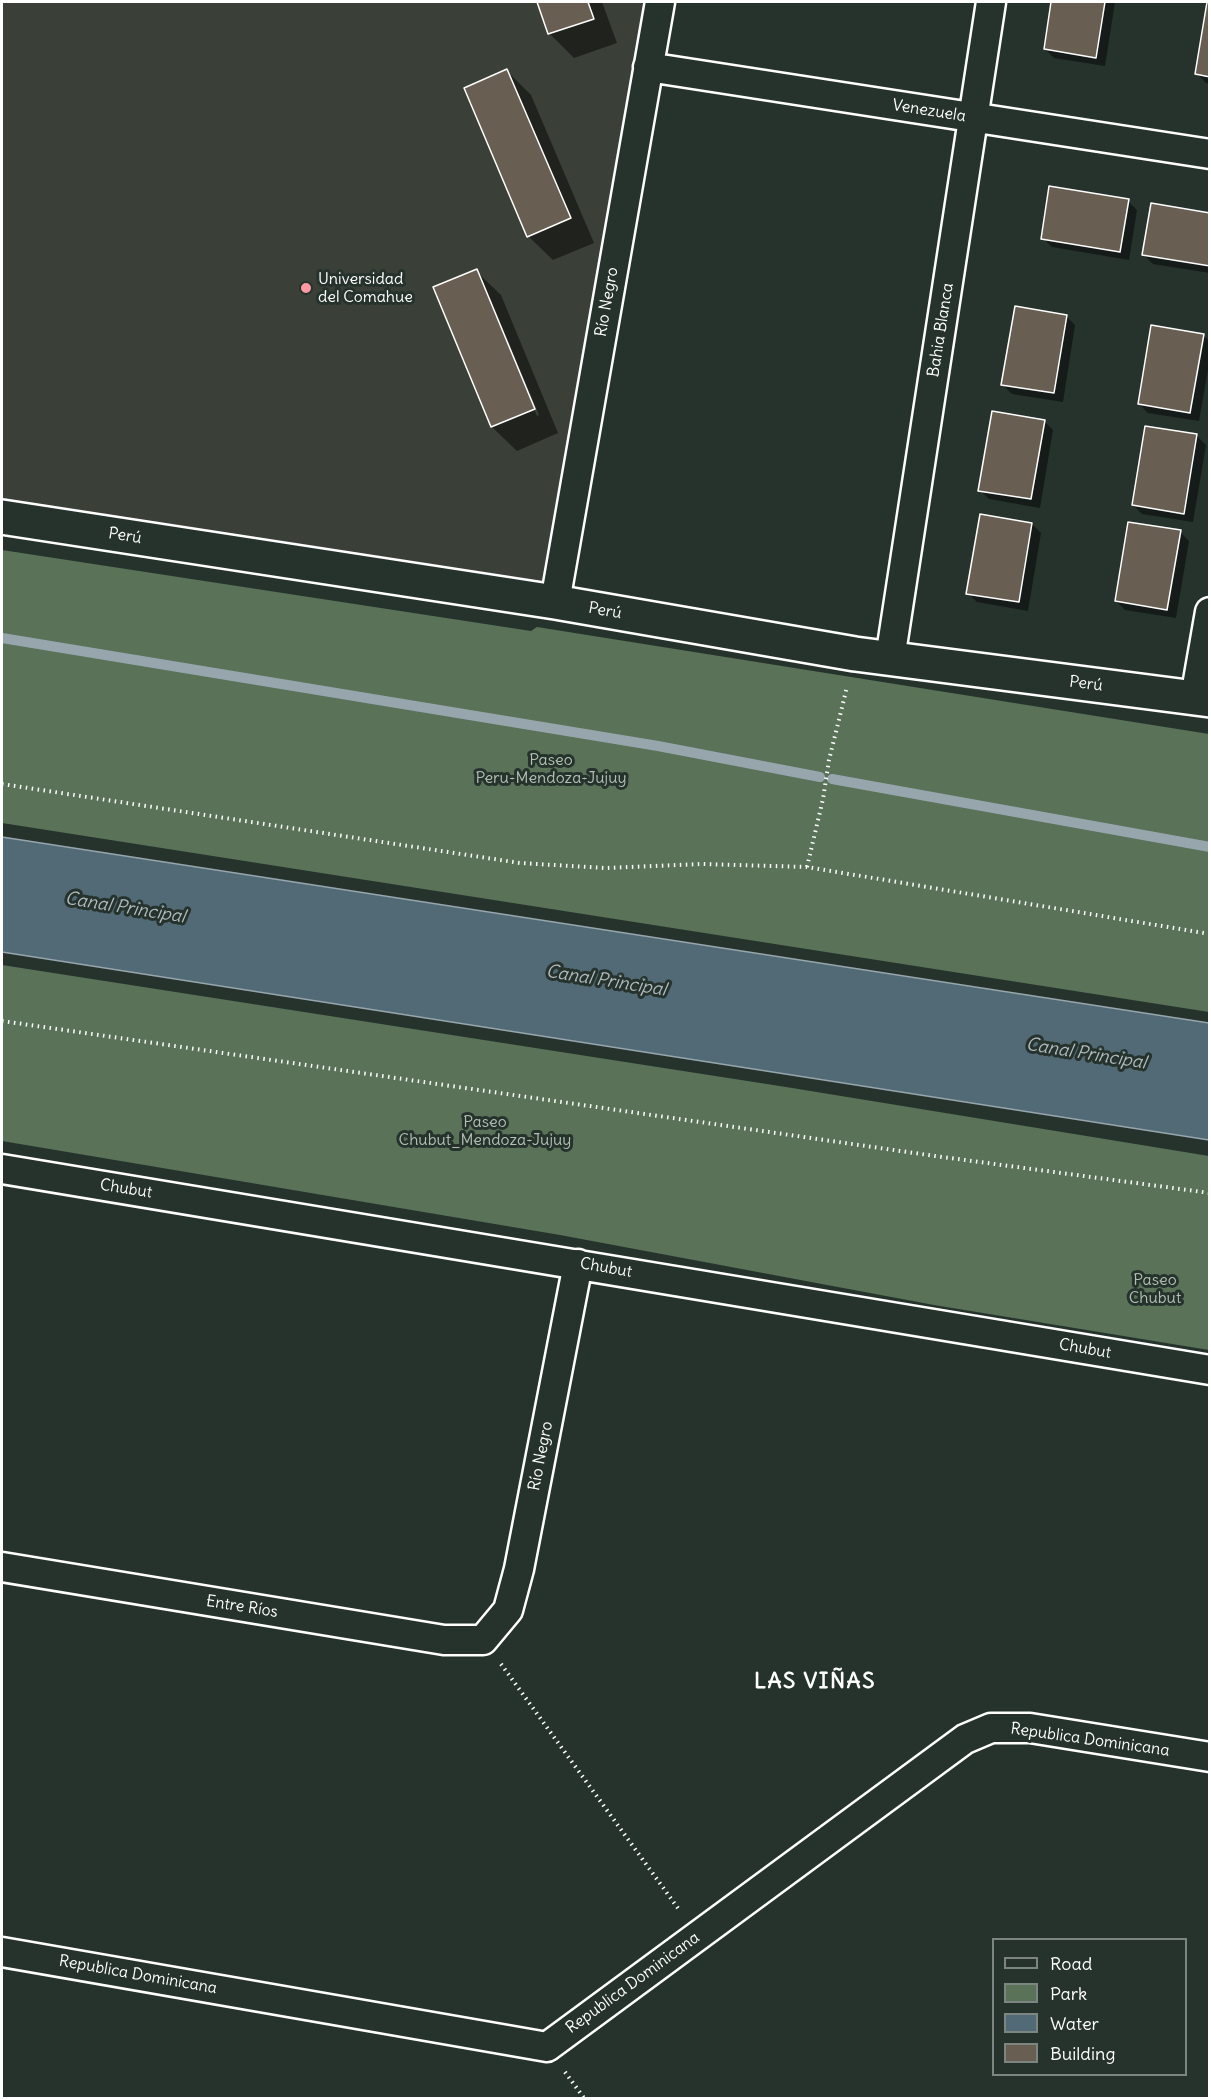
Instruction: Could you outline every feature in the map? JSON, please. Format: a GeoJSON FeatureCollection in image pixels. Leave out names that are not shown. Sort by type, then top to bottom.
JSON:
{"type":"FeatureCollection","features":[{"type":"Feature","properties":{"kind":"main road","name":"Perú"},"geometry":{"type":"LineString","coordinates":[[2,517],[555,602],[855,654],[1202,699]]}},
{"type":"Feature","properties":{"kind":"street","name":"Río Negro"},"geometry":{"type":"LineString","coordinates":[[555,602],[660,2]]}},
{"type":"Feature","properties":{"kind":"street","name":"Bahia Blanca"},"geometry":{"type":"LineString","coordinates":[[890,659],[991,2]]}},
{"type":"Feature","properties":{"kind":"street","name":"Venezuela"},"geometry":{"type":"LineString","coordinates":[[648,68],[1209,154]]}},
{"type":"Feature","properties":{"kind":"street"},"geometry":{"type":"LineString","coordinates":[[1202,699],[1209,612]]}},
{"type":"Feature","properties":{"kind":"street","name":"Chubut"},"geometry":{"type":"LineString","coordinates":[[2,1168],[1209,1370]]}},
{"type":"Feature","properties":{"kind":"street","name":"Río Negro"},"geometry":{"type":"LineString","coordinates":[[483,1640],[508,1610],[519,1569],[578,1264]]}},
{"type":"Feature","properties":{"kind":"street","name":"Entre Ríos"},"geometry":{"type":"LineString","coordinates":[[2,1567],[444,1640],[483,1640]]}},
{"type":"Feature","properties":{"kind":"street","name":"Republica Dominicana"},"geometry":{"type":"LineString","coordinates":[[2,1952],[547,2047],[965,1739],[991,1728],[1030,1728],[1209,1757]]}},
{"type":"Feature","properties":{"kind":"path"},"geometry":{"type":"LineString","coordinates":[[807,867],[823,799],[829,760],[855,654]]}},
{"type":"Feature","properties":{"kind":"path"},"geometry":{"type":"LineString","coordinates":[[2,784],[520,863],[605,868],[701,864],[807,867],[1209,934]]}},
{"type":"Feature","properties":{"kind":"path"},"geometry":{"type":"LineString","coordinates":[[2,1021],[935,1156],[1209,1193]]}},
{"type":"Feature","properties":{"kind":"path"},"geometry":{"type":"LineString","coordinates":[[483,1640],[698,1936]]}},
{"type":"Feature","properties":{"kind":"shaded area","name":"Universidad del Comahue"},"geometry":{"type":"Polygon","coordinates":[[[2,2],[660,2],[555,602],[2,508],[2,2]]]}},
{"type":"Feature","properties":{"kind":"green space","name":"Paseo Peru-Mendoza-Jujuy"},"geometry":{"type":"Polygon","coordinates":[[[2,550],[531,631],[537,627],[1209,734],[1209,1012],[2,823],[2,550]]]}},
{"type":"Feature","properties":{"kind":"green space","name":"Paseo Chubut_Mendoza-Jujuy"},"geometry":{"type":"Polygon","coordinates":[[[2,965],[786,1087],[1209,1156],[1209,1350],[934,1305],[560,1235],[2,1141],[2,965]]]}},
{"type":"Feature","properties":{"kind":"water","name":"Canal Principal"},"geometry":{"type":"Polygon","coordinates":[[[2,837],[1209,1023],[1209,1140],[2,952],[2,837]]]}},
{"type":"Feature","properties":{"kind":"building"},"geometry":{"type":"Polygon","coordinates":[[[537,2],[588,2],[594,19],[548,34],[537,2]]]}},
{"type":"Feature","properties":{"kind":"building"},"geometry":{"type":"Polygon","coordinates":[[[1051,2],[1105,2],[1096,58],[1044,49],[1051,2]]]}},
{"type":"Feature","properties":{"kind":"building"},"geometry":{"type":"Polygon","coordinates":[[[1207,2],[1210,2],[1210,77],[1195,74],[1207,2]]]}},
{"type":"Feature","properties":{"kind":"building"},"geometry":{"type":"Polygon","coordinates":[[[507,69],[571,218],[527,237],[464,88],[507,69]]]}},
{"type":"Feature","properties":{"kind":"building"},"geometry":{"type":"Polygon","coordinates":[[[1049,186],[1129,199],[1120,252],[1041,239],[1049,186]]]}},
{"type":"Feature","properties":{"kind":"building"},"geometry":{"type":"Polygon","coordinates":[[[1151,203],[1210,213],[1210,266],[1142,255],[1151,203]]]}},
{"type":"Feature","properties":{"kind":"building"},"geometry":{"type":"Polygon","coordinates":[[[477,269],[535,409],[491,427],[433,287],[477,269]]]}},
{"type":"Feature","properties":{"kind":"building"},"geometry":{"type":"Polygon","coordinates":[[[1015,306],[1067,315],[1054,393],[1001,385],[1015,306]]]}},
{"type":"Feature","properties":{"kind":"building"},"geometry":{"type":"Polygon","coordinates":[[[1151,325],[1204,334],[1190,413],[1138,404],[1151,325]]]}},
{"type":"Feature","properties":{"kind":"building"},"geometry":{"type":"Polygon","coordinates":[[[992,411],[1045,420],[1031,499],[978,491],[992,411]]]}},
{"type":"Feature","properties":{"kind":"building"},"geometry":{"type":"Polygon","coordinates":[[[1145,426],[1197,434],[1184,514],[1132,505],[1145,426]]]}},
{"type":"Feature","properties":{"kind":"building"},"geometry":{"type":"Polygon","coordinates":[[[980,514],[1032,523],[1019,602],[966,594],[980,514]]]}},
{"type":"Feature","properties":{"kind":"building"},"geometry":{"type":"Polygon","coordinates":[[[1128,522],[1181,530],[1167,610],[1115,601],[1128,522]]]}},
{"type":"Feature","properties":{"kind":"waterway"},"geometry":{"type":"LineString","coordinates":[[2,638],[658,746],[820,777]]}},
{"type":"Feature","properties":{"kind":"waterway"},"geometry":{"type":"LineString","coordinates":[[832,779],[1210,847]]}},
{"type":"Feature","properties":{"kind":"place","name":"Universidad del Comahue"},"geometry":{"type":"Point","coordinates":[306,288]}},
{"type":"Feature","properties":{"kind":"district","name":"LAS VIÑAS"},"geometry":{"type":"Point","coordinates":[815,1682]}},
{"type":"Feature","properties":{"kind":"park label","name":"Paseo Chubut"},"geometry":{"type":"Point","coordinates":[1155,1289]}}]}
